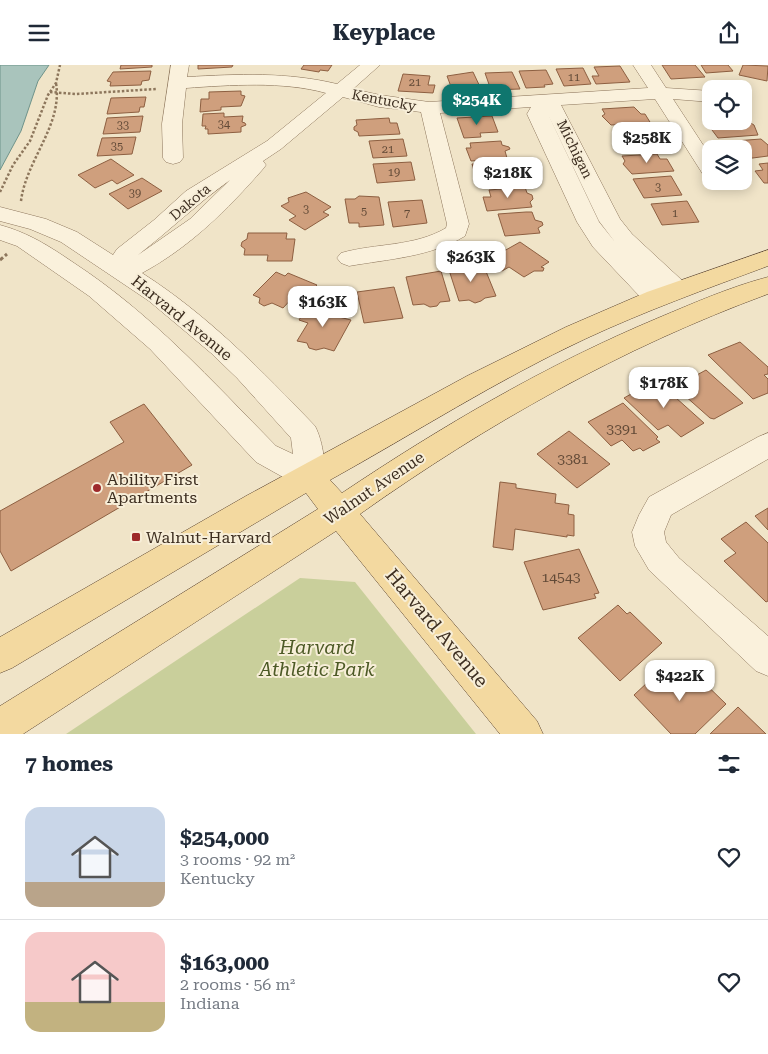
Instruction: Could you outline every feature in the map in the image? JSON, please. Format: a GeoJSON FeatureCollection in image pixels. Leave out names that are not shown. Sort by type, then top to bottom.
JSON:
{"type":"FeatureCollection","features":[{"type":"Feature","properties":{"kind":"main road"},"geometry":{"type":"LineString","coordinates":[[0,656],[257,505],[519,361],[575,333],[666,294],[768,258]]}},
{"type":"Feature","properties":{"kind":"main road","name":"Walnut Avenue"},"geometry":{"type":"LineString","coordinates":[[0,727],[340,511],[460,431],[545,383],[661,327],[768,285]]}},
{"type":"Feature","properties":{"kind":"main road","name":"Harvard Avenue"},"geometry":{"type":"LineString","coordinates":[[310,477],[524,734]]}},
{"type":"Feature","properties":{"kind":"street","name":"Dakota"},"geometry":{"type":"LineString","coordinates":[[124,272],[125,254],[162,225],[199,192],[274,145],[371,65]]}},
{"type":"Feature","properties":{"kind":"street"},"geometry":{"type":"LineString","coordinates":[[642,65],[702,157]]}},
{"type":"Feature","properties":{"kind":"street","name":"Kentucky"},"geometry":{"type":"LineString","coordinates":[[179,74],[322,86],[379,101],[429,108],[662,93],[702,95]]}},
{"type":"Feature","properties":{"kind":"street"},"geometry":{"type":"LineString","coordinates":[[173,157],[172,124],[179,74]]}},
{"type":"Feature","properties":{"kind":"street","name":"Michigan"},"geometry":{"type":"LineString","coordinates":[[542,101],[537,113],[564,146],[584,214],[601,243],[666,294]]}},
{"type":"Feature","properties":{"kind":"street"},"geometry":{"type":"LineString","coordinates":[[349,258],[427,245],[447,238],[457,231],[458,223],[429,108]]}},
{"type":"Feature","properties":{"kind":"street","name":"Dakota"},"geometry":{"type":"LineString","coordinates":[[98,290],[124,272],[146,262],[192,228],[226,199],[274,145]]}},
{"type":"Feature","properties":{"kind":"street"},"geometry":{"type":"LineString","coordinates":[[199,192],[226,199]]}},
{"type":"Feature","properties":{"kind":"street","name":"Harvard Avenue"},"geometry":{"type":"LineString","coordinates":[[3,219],[69,237],[158,295],[220,346],[305,434],[310,477]]}},
{"type":"Feature","properties":{"kind":"street","name":"Harvard Avenue"},"geometry":{"type":"LineString","coordinates":[[3,219],[25,241],[98,290],[159,342],[266,453],[310,477]]}},
{"type":"Feature","properties":{"kind":"street"},"geometry":{"type":"LineString","coordinates":[[768,445],[660,506],[651,520],[646,535],[653,552],[768,659]]}},
{"type":"Feature","properties":{"kind":"path"},"geometry":{"type":"LineString","coordinates":[[3,219],[21,205],[22,186],[45,140],[60,92],[56,83],[56,74],[60,65]]}},
{"type":"Feature","properties":{"kind":"path"},"geometry":{"type":"LineString","coordinates":[[50,92],[76,94],[160,90],[179,74]]}},
{"type":"Feature","properties":{"kind":"path"},"geometry":{"type":"LineString","coordinates":[[0,192],[14,165],[30,141],[50,92],[56,83]]}},
{"type":"Feature","properties":{"kind":"green space","name":"Harvard Athletic Park"},"geometry":{"type":"Polygon","coordinates":[[[300,578],[355,582],[476,734],[66,734],[300,578]]]}},
{"type":"Feature","properties":{"kind":"water"},"geometry":{"type":"Polygon","coordinates":[[[0,65],[49,65],[38,81],[21,131],[0,170],[0,65]]]}},
{"type":"Feature","properties":{"kind":"building"},"geometry":{"type":"Polygon","coordinates":[[[121,65],[152,65],[152,67],[120,69],[121,65]]]}},
{"type":"Feature","properties":{"kind":"building"},"geometry":{"type":"Polygon","coordinates":[[[198,65],[233,65],[232,67],[198,69],[198,65]]]}},
{"type":"Feature","properties":{"kind":"building"},"geometry":{"type":"Polygon","coordinates":[[[304,65],[332,65],[328,71],[320,70],[319,72],[301,69],[304,65]]]}},
{"type":"Feature","properties":{"kind":"building"},"geometry":{"type":"Polygon","coordinates":[[[662,65],[695,65],[705,77],[671,79],[662,65]]]}},
{"type":"Feature","properties":{"kind":"building"},"geometry":{"type":"Polygon","coordinates":[[[701,65],[728,65],[733,71],[706,73],[701,65]]]}},
{"type":"Feature","properties":{"kind":"building"},"geometry":{"type":"Polygon","coordinates":[[[743,65],[768,66],[767,81],[739,75],[743,65]]]}},
{"type":"Feature","properties":{"kind":"building"},"geometry":{"type":"Polygon","coordinates":[[[620,66],[630,82],[596,84],[592,76],[599,76],[594,67],[620,66]]]}},
{"type":"Feature","properties":{"kind":"building"},"geometry":{"type":"Polygon","coordinates":[[[583,68],[591,84],[564,86],[556,69],[583,68]]]}},
{"type":"Feature","properties":{"kind":"building"},"geometry":{"type":"Polygon","coordinates":[[[546,70],[553,84],[544,85],[545,87],[526,88],[519,71],[546,70]]]}},
{"type":"Feature","properties":{"kind":"building"},"geometry":{"type":"Polygon","coordinates":[[[151,71],[149,80],[142,81],[141,85],[110,86],[111,82],[107,81],[113,72],[151,71]]]}},
{"type":"Feature","properties":{"kind":"building"},"geometry":{"type":"Polygon","coordinates":[[[473,72],[481,89],[453,92],[447,76],[473,72]]]}},
{"type":"Feature","properties":{"kind":"building"},"geometry":{"type":"Polygon","coordinates":[[[512,72],[520,89],[491,90],[485,73],[512,72]]]}},
{"type":"Feature","properties":{"kind":"building"},"geometry":{"type":"Polygon","coordinates":[[[403,74],[430,76],[428,85],[435,85],[433,93],[398,91],[403,74]]]}},
{"type":"Feature","properties":{"kind":"building"},"geometry":{"type":"Polygon","coordinates":[[[241,91],[241,95],[245,96],[241,106],[221,107],[221,110],[200,112],[201,99],[209,99],[209,92],[241,91]]]}},
{"type":"Feature","properties":{"kind":"building"},"geometry":{"type":"Polygon","coordinates":[[[146,97],[144,107],[140,107],[139,112],[107,114],[111,98],[146,97]]]}},
{"type":"Feature","properties":{"kind":"building"},"geometry":{"type":"Polygon","coordinates":[[[634,107],[641,114],[645,114],[653,127],[633,128],[630,124],[611,125],[602,116],[605,114],[602,109],[634,107]]]}},
{"type":"Feature","properties":{"kind":"building"},"geometry":{"type":"Polygon","coordinates":[[[224,113],[224,117],[243,116],[242,122],[246,125],[241,127],[241,132],[208,134],[208,129],[205,129],[206,126],[202,126],[203,114],[224,113]]]}},
{"type":"Feature","properties":{"kind":"building"},"geometry":{"type":"Polygon","coordinates":[[[143,116],[140,132],[103,134],[107,118],[143,116]]]}},
{"type":"Feature","properties":{"kind":"building"},"geometry":{"type":"Polygon","coordinates":[[[492,116],[498,132],[480,133],[481,137],[464,138],[457,118],[492,116]]]}},
{"type":"Feature","properties":{"kind":"building"},"geometry":{"type":"Polygon","coordinates":[[[389,118],[390,123],[397,123],[400,134],[359,136],[358,132],[354,130],[354,127],[357,125],[356,120],[389,118]]]}},
{"type":"Feature","properties":{"kind":"building"},"geometry":{"type":"Polygon","coordinates":[[[752,124],[758,135],[718,138],[712,130],[752,130],[752,124]]]}},
{"type":"Feature","properties":{"kind":"building"},"geometry":{"type":"Polygon","coordinates":[[[655,130],[665,146],[629,149],[620,132],[655,130]]]}},
{"type":"Feature","properties":{"kind":"building"},"geometry":{"type":"Polygon","coordinates":[[[136,137],[132,154],[97,156],[102,138],[136,137]]]}},
{"type":"Feature","properties":{"kind":"building"},"geometry":{"type":"Polygon","coordinates":[[[403,139],[407,156],[373,158],[369,141],[403,139]]]}},
{"type":"Feature","properties":{"kind":"building"},"geometry":{"type":"Polygon","coordinates":[[[761,139],[768,145],[768,156],[752,158],[752,140],[748,140],[761,139]]]}},
{"type":"Feature","properties":{"kind":"building"},"geometry":{"type":"Polygon","coordinates":[[[501,141],[502,145],[510,149],[505,151],[507,158],[471,161],[466,148],[471,148],[470,143],[501,141]]]}},
{"type":"Feature","properties":{"kind":"building"},"geometry":{"type":"Polygon","coordinates":[[[657,154],[660,159],[667,159],[674,171],[632,174],[623,164],[625,161],[622,156],[657,154]]]}},
{"type":"Feature","properties":{"kind":"building"},"geometry":{"type":"Polygon","coordinates":[[[111,159],[134,175],[117,184],[112,180],[95,188],[78,175],[111,159]]]}},
{"type":"Feature","properties":{"kind":"building"},"geometry":{"type":"Polygon","coordinates":[[[411,162],[415,180],[377,183],[373,164],[411,162]]]}},
{"type":"Feature","properties":{"kind":"building"},"geometry":{"type":"Polygon","coordinates":[[[515,162],[517,167],[522,169],[523,172],[520,175],[522,181],[486,183],[485,177],[476,178],[472,164],[515,162]]]}},
{"type":"Feature","properties":{"kind":"building"},"geometry":{"type":"Polygon","coordinates":[[[768,163],[768,183],[764,183],[755,171],[763,170],[759,164],[768,163]]]}},
{"type":"Feature","properties":{"kind":"building"},"geometry":{"type":"Polygon","coordinates":[[[671,176],[682,195],[644,198],[633,179],[671,176]]]}},
{"type":"Feature","properties":{"kind":"building"},"geometry":{"type":"Polygon","coordinates":[[[142,178],[162,191],[128,209],[109,194],[142,178]]]}},
{"type":"Feature","properties":{"kind":"building"},"geometry":{"type":"Polygon","coordinates":[[[525,187],[527,193],[532,195],[533,199],[530,202],[532,207],[487,211],[483,197],[491,197],[489,190],[525,187]]]}},
{"type":"Feature","properties":{"kind":"building"},"geometry":{"type":"Polygon","coordinates":[[[306,192],[331,207],[323,212],[329,215],[305,230],[289,220],[296,216],[281,206],[289,202],[288,198],[306,192]]]}},
{"type":"Feature","properties":{"kind":"building"},"geometry":{"type":"Polygon","coordinates":[[[359,196],[379,197],[384,225],[359,227],[359,223],[349,223],[345,199],[355,199],[359,196]]]}},
{"type":"Feature","properties":{"kind":"building"},"geometry":{"type":"Polygon","coordinates":[[[422,200],[427,223],[393,227],[388,202],[422,200]]]}},
{"type":"Feature","properties":{"kind":"building"},"geometry":{"type":"Polygon","coordinates":[[[687,201],[699,222],[662,225],[651,204],[687,201]]]}},
{"type":"Feature","properties":{"kind":"building"},"geometry":{"type":"Polygon","coordinates":[[[532,212],[535,220],[542,222],[543,225],[538,228],[540,233],[505,236],[498,214],[532,212]]]}},
{"type":"Feature","properties":{"kind":"building"},"geometry":{"type":"Polygon","coordinates":[[[248,233],[287,233],[286,239],[295,239],[292,261],[267,261],[268,255],[244,255],[245,249],[241,246],[242,242],[247,239],[248,233]]]}},
{"type":"Feature","properties":{"kind":"building"},"geometry":{"type":"Polygon","coordinates":[[[520,242],[549,262],[541,267],[544,268],[543,271],[534,271],[524,277],[509,267],[502,271],[488,260],[520,242]]]}},
{"type":"Feature","properties":{"kind":"building"},"geometry":{"type":"Polygon","coordinates":[[[473,264],[475,270],[485,269],[496,296],[485,298],[475,303],[469,300],[459,301],[448,267],[473,264]]]}},
{"type":"Feature","properties":{"kind":"building"},"geometry":{"type":"Polygon","coordinates":[[[441,271],[450,301],[440,302],[437,306],[430,307],[424,304],[413,305],[406,277],[441,271]]]}},
{"type":"Feature","properties":{"kind":"building"},"geometry":{"type":"Polygon","coordinates":[[[276,272],[285,276],[288,273],[317,285],[305,297],[296,294],[283,308],[272,303],[264,306],[259,303],[260,298],[253,295],[276,272]]]}},
{"type":"Feature","properties":{"kind":"building"},"geometry":{"type":"Polygon","coordinates":[[[394,287],[403,318],[364,323],[357,292],[394,287]]]}},
{"type":"Feature","properties":{"kind":"building"},"geometry":{"type":"Polygon","coordinates":[[[310,303],[343,312],[339,317],[351,320],[334,351],[324,348],[316,350],[309,348],[307,343],[297,341],[308,323],[299,320],[310,303]]]}},
{"type":"Feature","properties":{"kind":"building"},"geometry":{"type":"Polygon","coordinates":[[[740,342],[768,367],[768,374],[764,375],[768,379],[768,393],[753,399],[708,355],[740,342]]]}},
{"type":"Feature","properties":{"kind":"building"},"geometry":{"type":"Polygon","coordinates":[[[706,370],[743,403],[714,419],[710,418],[675,387],[706,370]]]}},
{"type":"Feature","properties":{"kind":"building"},"geometry":{"type":"Polygon","coordinates":[[[656,380],[704,423],[681,437],[668,425],[658,430],[624,398],[656,380]]]}},
{"type":"Feature","properties":{"kind":"building"},"geometry":{"type":"Polygon","coordinates":[[[623,403],[658,437],[656,439],[660,442],[643,451],[640,448],[633,451],[622,440],[611,446],[588,422],[623,403]]]}},
{"type":"Feature","properties":{"kind":"building","name":"Ability First Apartments"},"geometry":{"type":"Polygon","coordinates":[[[144,404],[192,465],[11,571],[0,551],[0,511],[124,442],[110,422],[144,404]]]}},
{"type":"Feature","properties":{"kind":"building"},"geometry":{"type":"Polygon","coordinates":[[[569,431],[610,464],[577,488],[537,454],[569,431]]]}},
{"type":"Feature","properties":{"kind":"building"},"geometry":{"type":"Polygon","coordinates":[[[500,482],[516,484],[516,488],[556,494],[555,503],[569,505],[568,514],[574,515],[574,536],[567,535],[567,537],[515,529],[513,550],[493,547],[500,482]]]}},
{"type":"Feature","properties":{"kind":"building"},"geometry":{"type":"Polygon","coordinates":[[[768,508],[768,530],[755,516],[768,508]]]}},
{"type":"Feature","properties":{"kind":"building"},"geometry":{"type":"Polygon","coordinates":[[[746,522],[768,543],[768,601],[766,602],[724,561],[736,553],[721,539],[746,522]]]}},
{"type":"Feature","properties":{"kind":"building"},"geometry":{"type":"Polygon","coordinates":[[[579,549],[599,593],[594,594],[596,598],[543,610],[524,562],[579,549]]]}},
{"type":"Feature","properties":{"kind":"building"},"geometry":{"type":"Polygon","coordinates":[[[618,605],[627,614],[630,612],[662,643],[620,681],[578,638],[618,605]]]}},
{"type":"Feature","properties":{"kind":"building"},"geometry":{"type":"Polygon","coordinates":[[[663,668],[679,683],[692,671],[726,704],[695,734],[671,734],[634,695],[663,668]]]}},
{"type":"Feature","properties":{"kind":"building"},"geometry":{"type":"Polygon","coordinates":[[[738,707],[766,734],[710,734],[738,707]]]}},
{"type":"Feature","properties":{"kind":"place","name":"Ability First Apartments"},"geometry":{"type":"Point","coordinates":[97,488]}},
{"type":"Feature","properties":{"kind":"place","name":"Walnut-Harvard"},"geometry":{"type":"Point","coordinates":[136,537]}}]}
